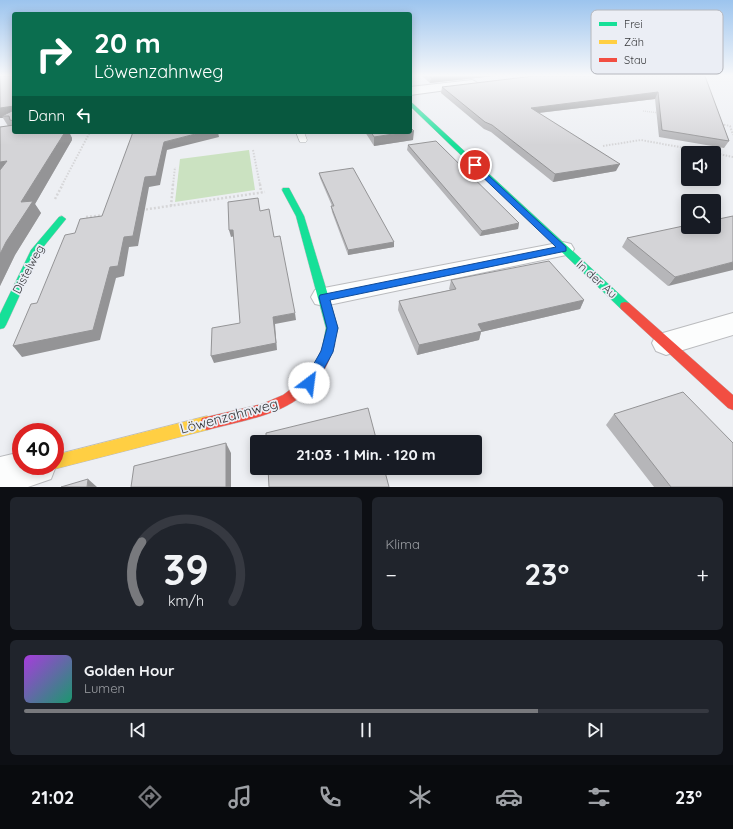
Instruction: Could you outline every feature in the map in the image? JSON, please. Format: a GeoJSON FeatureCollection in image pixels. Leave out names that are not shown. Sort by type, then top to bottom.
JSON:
{"type":"FeatureCollection","features":[{"type":"Feature","properties":{"kind":"street","name":"In der Au"},"geometry":{"type":"LineString","coordinates":[[412,105],[563,249],[733,404]]}},
{"type":"Feature","properties":{"kind":"street","name":"Löwenzahnweg"},"geometry":{"type":"LineString","coordinates":[[64,460],[280,404],[309,383],[327,352],[332,328],[300,216],[286,190]]}},
{"type":"Feature","properties":{"kind":"street","name":"Distelweg"},"geometry":{"type":"LineString","coordinates":[[0,325],[36,250],[62,219]]}},
{"type":"Feature","properties":{"kind":"street"},"geometry":{"type":"LineString","coordinates":[[324,297],[563,249]]}},
{"type":"Feature","properties":{"kind":"street"},"geometry":{"type":"LineString","coordinates":[[666,342],[733,324]]}},
{"type":"Feature","properties":{"kind":"street"},"geometry":{"type":"LineString","coordinates":[[0,476],[12,473]]}},
{"type":"Feature","properties":{"kind":"lane"},"geometry":{"type":"LineString","coordinates":[[301,134],[303,140]]}},
{"type":"Feature","properties":{"kind":"path"},"geometry":{"type":"LineString","coordinates":[[644,111],[659,114]]}},
{"type":"Feature","properties":{"kind":"path"},"geometry":{"type":"LineString","coordinates":[[714,123],[730,126],[733,135]]}},
{"type":"Feature","properties":{"kind":"path"},"geometry":{"type":"LineString","coordinates":[[89,134],[55,200],[62,219],[108,215]]}},
{"type":"Feature","properties":{"kind":"path"},"geometry":{"type":"LineString","coordinates":[[603,146],[641,140],[681,147]]}},
{"type":"Feature","properties":{"kind":"path"},"geometry":{"type":"LineString","coordinates":[[254,150],[261,192]]}},
{"type":"Feature","properties":{"kind":"path"},"geometry":{"type":"LineString","coordinates":[[721,155],[733,157]]}},
{"type":"Feature","properties":{"kind":"path"},"geometry":{"type":"LineString","coordinates":[[171,206],[175,167]]}},
{"type":"Feature","properties":{"kind":"path"},"geometry":{"type":"LineString","coordinates":[[140,210],[261,192],[286,190]]}},
{"type":"Feature","properties":{"kind":"green space"},"geometry":{"type":"Polygon","coordinates":[[[249,150],[255,190],[175,202],[180,159],[249,150]]]}},
{"type":"Feature","properties":{"kind":"building"},"geometry":{"type":"Polygon","coordinates":[[[0,99],[12,99],[12,106],[0,108],[0,99]]]}},
{"type":"Feature","properties":{"kind":"building"},"geometry":{"type":"Polygon","coordinates":[[[456,99],[605,99],[531,108],[620,164],[555,174],[492,125],[485,122],[456,99]]]}},
{"type":"Feature","properties":{"kind":"building"},"geometry":{"type":"Polygon","coordinates":[[[659,99],[713,99],[729,141],[662,130],[659,99]]]}},
{"type":"Feature","properties":{"kind":"building"},"geometry":{"type":"Polygon","coordinates":[[[12,111],[12,120],[10,120],[9,116],[2,116],[12,111]]]}},
{"type":"Feature","properties":{"kind":"building"},"geometry":{"type":"Polygon","coordinates":[[[12,125],[12,134],[64,134],[21,202],[33,201],[6,242],[0,254],[0,170],[7,161],[0,162],[0,127],[12,125]]]}},
{"type":"Feature","properties":{"kind":"building"},"geometry":{"type":"Polygon","coordinates":[[[132,134],[195,134],[164,142],[156,176],[145,177],[133,236],[124,237],[118,266],[110,267],[93,330],[13,346],[31,304],[37,303],[65,235],[75,233],[80,219],[102,216],[132,134]]]}},
{"type":"Feature","properties":{"kind":"building"},"geometry":{"type":"Polygon","coordinates":[[[372,134],[393,134],[374,137],[372,134]]]}},
{"type":"Feature","properties":{"kind":"building"},"geometry":{"type":"Polygon","coordinates":[[[436,141],[519,223],[482,231],[408,145],[436,141]]]}},
{"type":"Feature","properties":{"kind":"building"},"geometry":{"type":"Polygon","coordinates":[[[353,168],[394,242],[348,250],[331,206],[334,206],[319,173],[353,168]]]}},
{"type":"Feature","properties":{"kind":"building"},"geometry":{"type":"Polygon","coordinates":[[[258,198],[260,211],[269,209],[274,237],[280,236],[295,313],[273,317],[276,343],[211,356],[212,328],[240,323],[233,230],[229,230],[228,202],[258,198]]]}},
{"type":"Feature","properties":{"kind":"building"},"geometry":{"type":"Polygon","coordinates":[[[733,216],[733,262],[675,277],[627,238],[681,226],[681,234],[721,234],[721,219],[733,216]]]}},
{"type":"Feature","properties":{"kind":"building"},"geometry":{"type":"Polygon","coordinates":[[[549,261],[584,300],[478,324],[482,331],[419,345],[399,301],[456,289],[451,280],[549,261]]]}},
{"type":"Feature","properties":{"kind":"building"},"geometry":{"type":"Polygon","coordinates":[[[683,392],[733,443],[733,487],[671,487],[614,414],[683,392]]]}},
{"type":"Feature","properties":{"kind":"building"},"geometry":{"type":"Polygon","coordinates":[[[368,408],[375,435],[266,435],[266,433],[368,408]]]}},
{"type":"Feature","properties":{"kind":"building"},"geometry":{"type":"Polygon","coordinates":[[[226,443],[226,487],[131,487],[134,466],[226,443]]]}},
{"type":"Feature","properties":{"kind":"building"},"geometry":{"type":"Polygon","coordinates":[[[268,475],[386,475],[389,487],[269,487],[268,475]]]}},
{"type":"Feature","properties":{"kind":"building"},"geometry":{"type":"Polygon","coordinates":[[[88,479],[87,487],[61,487],[88,479]]]}},
{"type":"Feature","properties":{"kind":"traffic: fast"},"geometry":{"type":"LineString","coordinates":[[412,105],[625,306]]}},
{"type":"Feature","properties":{"kind":"traffic: fast"},"geometry":{"type":"LineString","coordinates":[[286,190],[300,216],[332,328],[329,344]]}},
{"type":"Feature","properties":{"kind":"traffic: fast"},"geometry":{"type":"LineString","coordinates":[[0,325],[36,250],[62,219]]}},
{"type":"Feature","properties":{"kind":"traffic: slow"},"geometry":{"type":"LineString","coordinates":[[64,460],[207,423]]}},
{"type":"Feature","properties":{"kind":"traffic: jam"},"geometry":{"type":"LineString","coordinates":[[625,306],[733,404]]}},
{"type":"Feature","properties":{"kind":"traffic: jam"},"geometry":{"type":"LineString","coordinates":[[207,423],[262,410],[287,400],[303,387],[317,371],[329,344]]}},
{"type":"Feature","properties":{"kind":"route"},"geometry":{"type":"LineString","coordinates":[[309,383],[327,352],[332,328],[324,297],[563,249],[475,165]]}}]}
